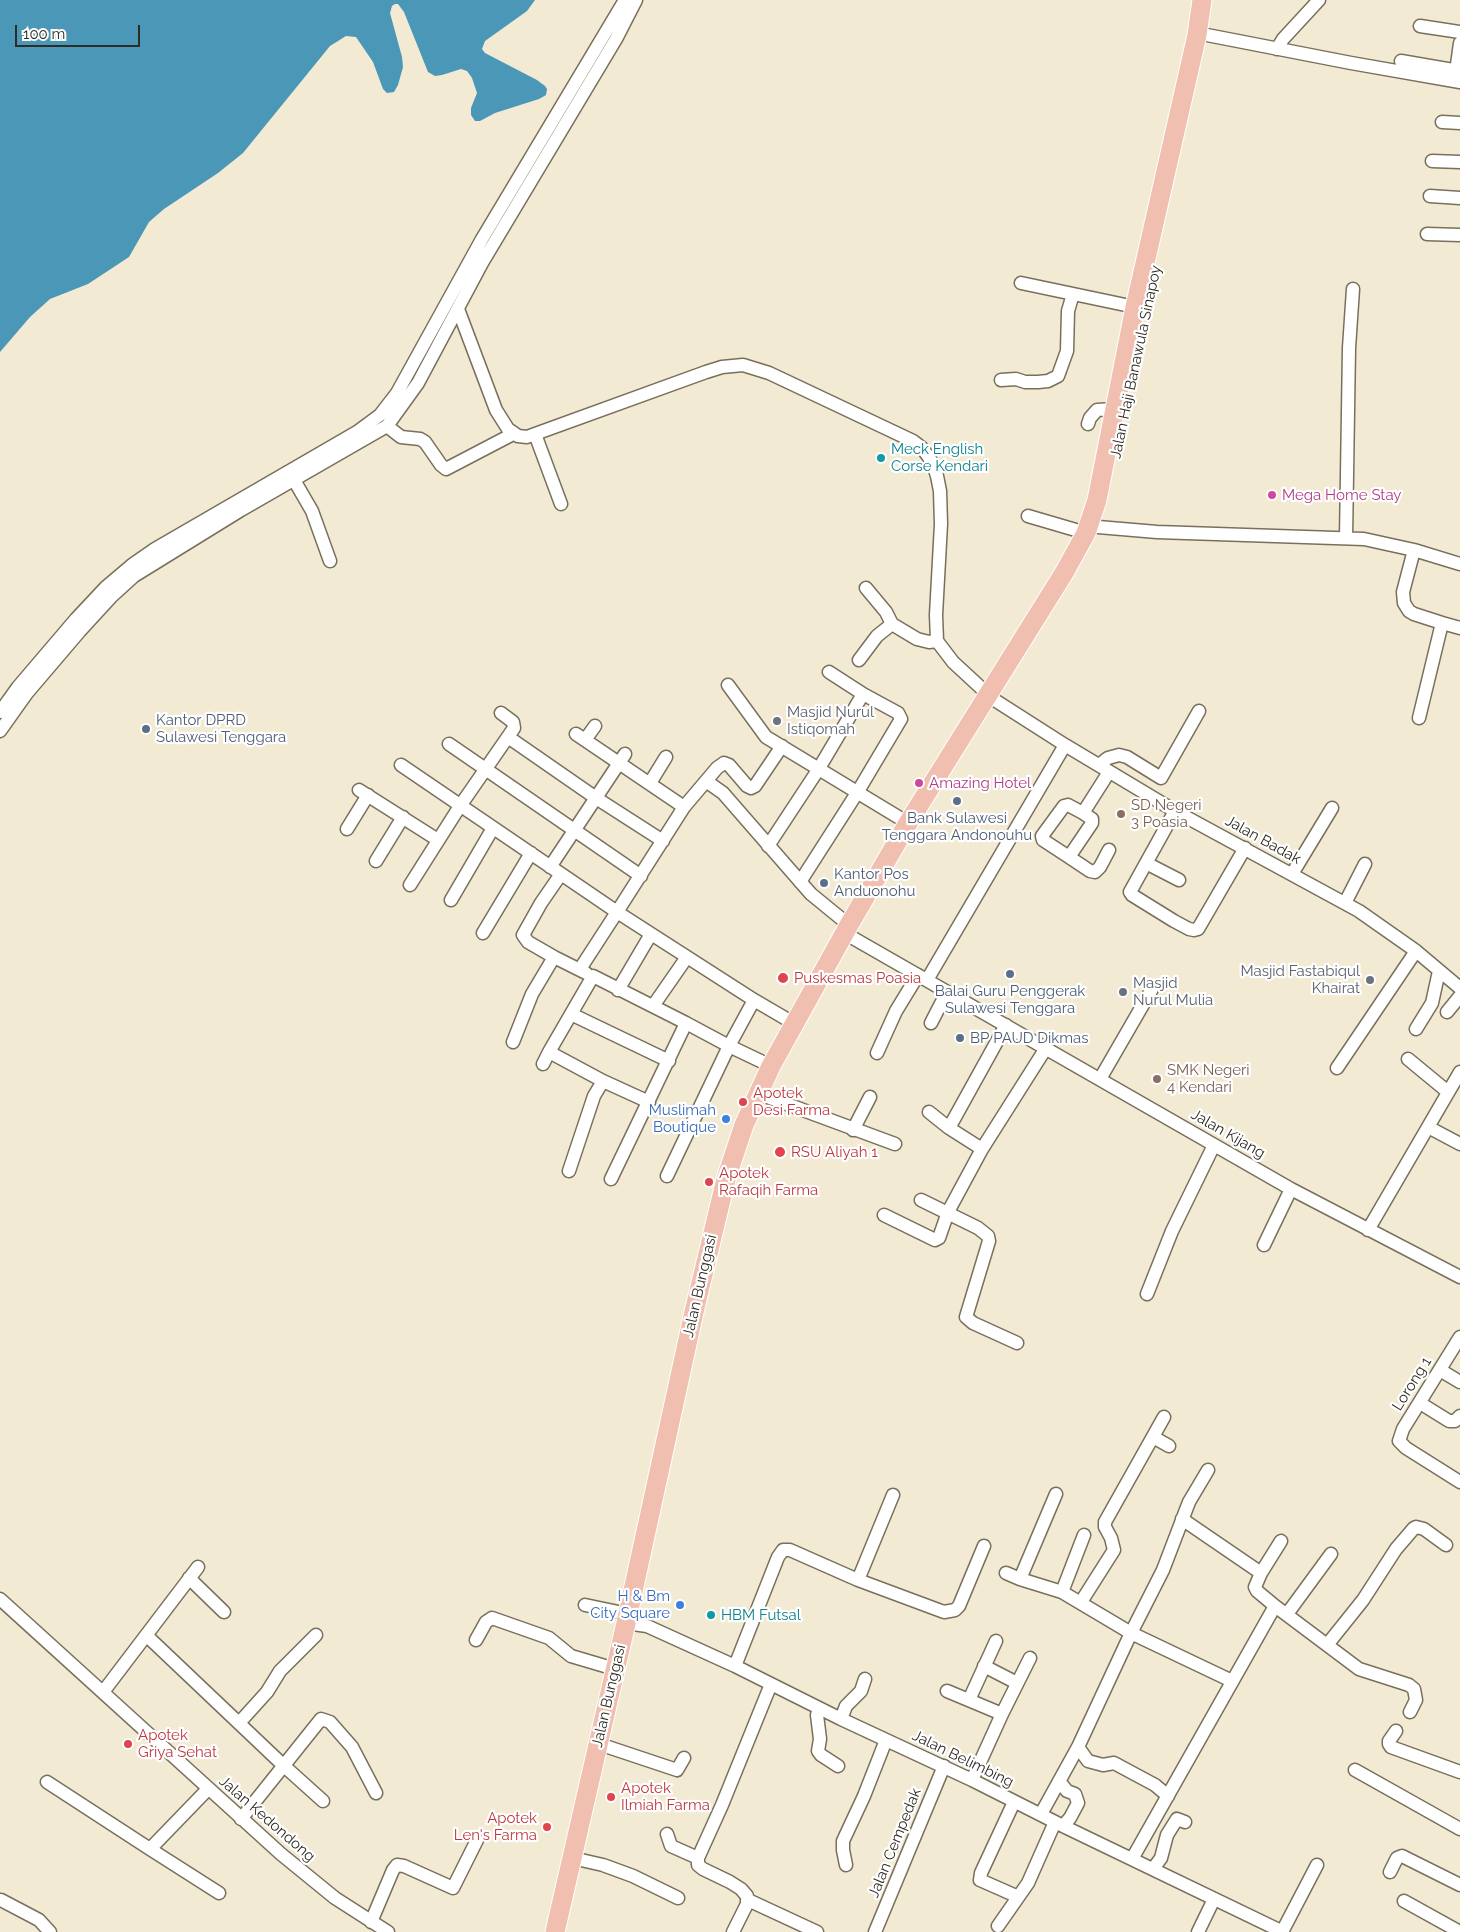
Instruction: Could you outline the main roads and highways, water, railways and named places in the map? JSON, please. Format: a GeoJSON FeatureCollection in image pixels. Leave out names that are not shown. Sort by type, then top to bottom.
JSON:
{"type":"FeatureCollection","features":[{"type":"Feature","properties":{"kind":"highway","name":"Jalan Haji Banawula Sinapoy"},"geometry":{"type":"LineString","coordinates":[[1102,500],[1115,409],[1135,307],[1197,35],[1202,0]]}},
{"type":"Feature","properties":{"kind":"highway","name":"Jalan Haji Banawula Sinapoy"},"geometry":{"type":"LineString","coordinates":[[990,696],[1064,572],[1092,530],[1102,500],[1208,35],[1212,0]]}},
{"type":"Feature","properties":{"kind":"highway","name":"Jalan Bunggasi"},"geometry":{"type":"LineString","coordinates":[[725,1205],[766,1096],[812,1002],[908,823],[990,696]]}},
{"type":"Feature","properties":{"kind":"highway","name":"Jalan Bunggasi"},"geometry":{"type":"LineString","coordinates":[[851,932],[911,836],[990,696]]}},
{"type":"Feature","properties":{"kind":"highway","name":"Jalan Bunggasi"},"geometry":{"type":"LineString","coordinates":[[555,1932],[583,1828],[608,1747],[630,1620],[704,1291],[744,1125],[771,1066],[795,1024],[812,1002]]}},
{"type":"Feature","properties":{"kind":"highway","name":"Jalan Bunggasi"},"geometry":{"type":"LineString","coordinates":[[567,1932],[581,1860],[583,1828],[615,1669],[630,1620]]}},
{"type":"Feature","properties":{"kind":"water"},"geometry":{"type":"Polygon","coordinates":[[[0,0],[535,0],[527,11],[485,41],[482,49],[485,53],[537,80],[547,89],[546,95],[495,113],[480,121],[475,121],[471,115],[471,108],[477,93],[472,78],[467,71],[461,69],[435,76],[428,72],[404,12],[398,4],[395,4],[392,6],[390,13],[403,67],[394,92],[387,93],[383,89],[373,62],[356,37],[346,36],[330,46],[243,153],[218,173],[164,209],[149,222],[129,257],[88,284],[50,299],[30,317],[0,352],[0,0]]]}},
{"type":"Feature","properties":{"kind":"place","name":"Meck English Corse Kendari"},"geometry":{"type":"Point","coordinates":[881,458]}},
{"type":"Feature","properties":{"kind":"place","name":"Mega Home Stay"},"geometry":{"type":"Point","coordinates":[1272,495]}},
{"type":"Feature","properties":{"kind":"place","name":"Masjid Nurul Istiqomah"},"geometry":{"type":"Point","coordinates":[777,721]}},
{"type":"Feature","properties":{"kind":"place","name":"Kantor DPRD Sulawesi Tenggara"},"geometry":{"type":"Point","coordinates":[146,729]}},
{"type":"Feature","properties":{"kind":"place","name":"Amazing Hotel"},"geometry":{"type":"Point","coordinates":[919,783]}},
{"type":"Feature","properties":{"kind":"place","name":"Bank Sulawesi Tenggara Andonouhu"},"geometry":{"type":"Point","coordinates":[957,801]}},
{"type":"Feature","properties":{"kind":"place","name":"SD Negeri 3 Poasia"},"geometry":{"type":"Point","coordinates":[1121,814]}},
{"type":"Feature","properties":{"kind":"place","name":"Kantor Pos Anduonohu"},"geometry":{"type":"Point","coordinates":[824,883]}},
{"type":"Feature","properties":{"kind":"place","name":"Balai Guru Penggerak Sulawesi Tenggara"},"geometry":{"type":"Point","coordinates":[1010,974]}},
{"type":"Feature","properties":{"kind":"place","name":"Puskesmas Poasia"},"geometry":{"type":"Point","coordinates":[783,978]}},
{"type":"Feature","properties":{"kind":"place","name":"Masjid Fastabiqul Khairat"},"geometry":{"type":"Point","coordinates":[1370,980]}},
{"type":"Feature","properties":{"kind":"place","name":"Masjid Nurul Mulia"},"geometry":{"type":"Point","coordinates":[1123,992]}},
{"type":"Feature","properties":{"kind":"place","name":"BP PAUD Dikmas"},"geometry":{"type":"Point","coordinates":[960,1038]}},
{"type":"Feature","properties":{"kind":"place","name":"SMK Negeri 4 Kendari"},"geometry":{"type":"Point","coordinates":[1157,1079]}},
{"type":"Feature","properties":{"kind":"place","name":"Apotek Desi Farma"},"geometry":{"type":"Point","coordinates":[743,1102]}},
{"type":"Feature","properties":{"kind":"place","name":"Muslimah Boutique"},"geometry":{"type":"Point","coordinates":[726,1119]}},
{"type":"Feature","properties":{"kind":"place","name":"RSU Aliyah 1"},"geometry":{"type":"Point","coordinates":[780,1152]}},
{"type":"Feature","properties":{"kind":"place","name":"Apotek Rafaqih Farma"},"geometry":{"type":"Point","coordinates":[709,1182]}},
{"type":"Feature","properties":{"kind":"place","name":"H & Bm City Square"},"geometry":{"type":"Point","coordinates":[680,1605]}},
{"type":"Feature","properties":{"kind":"place","name":"HBM Futsal"},"geometry":{"type":"Point","coordinates":[711,1615]}},
{"type":"Feature","properties":{"kind":"place","name":"Apotek Griya Sehat"},"geometry":{"type":"Point","coordinates":[128,1744]}},
{"type":"Feature","properties":{"kind":"place","name":"Apotek Ilmiah Farma"},"geometry":{"type":"Point","coordinates":[611,1797]}},
{"type":"Feature","properties":{"kind":"place","name":"Apotek Len's Farma"},"geometry":{"type":"Point","coordinates":[547,1827]}}]}
